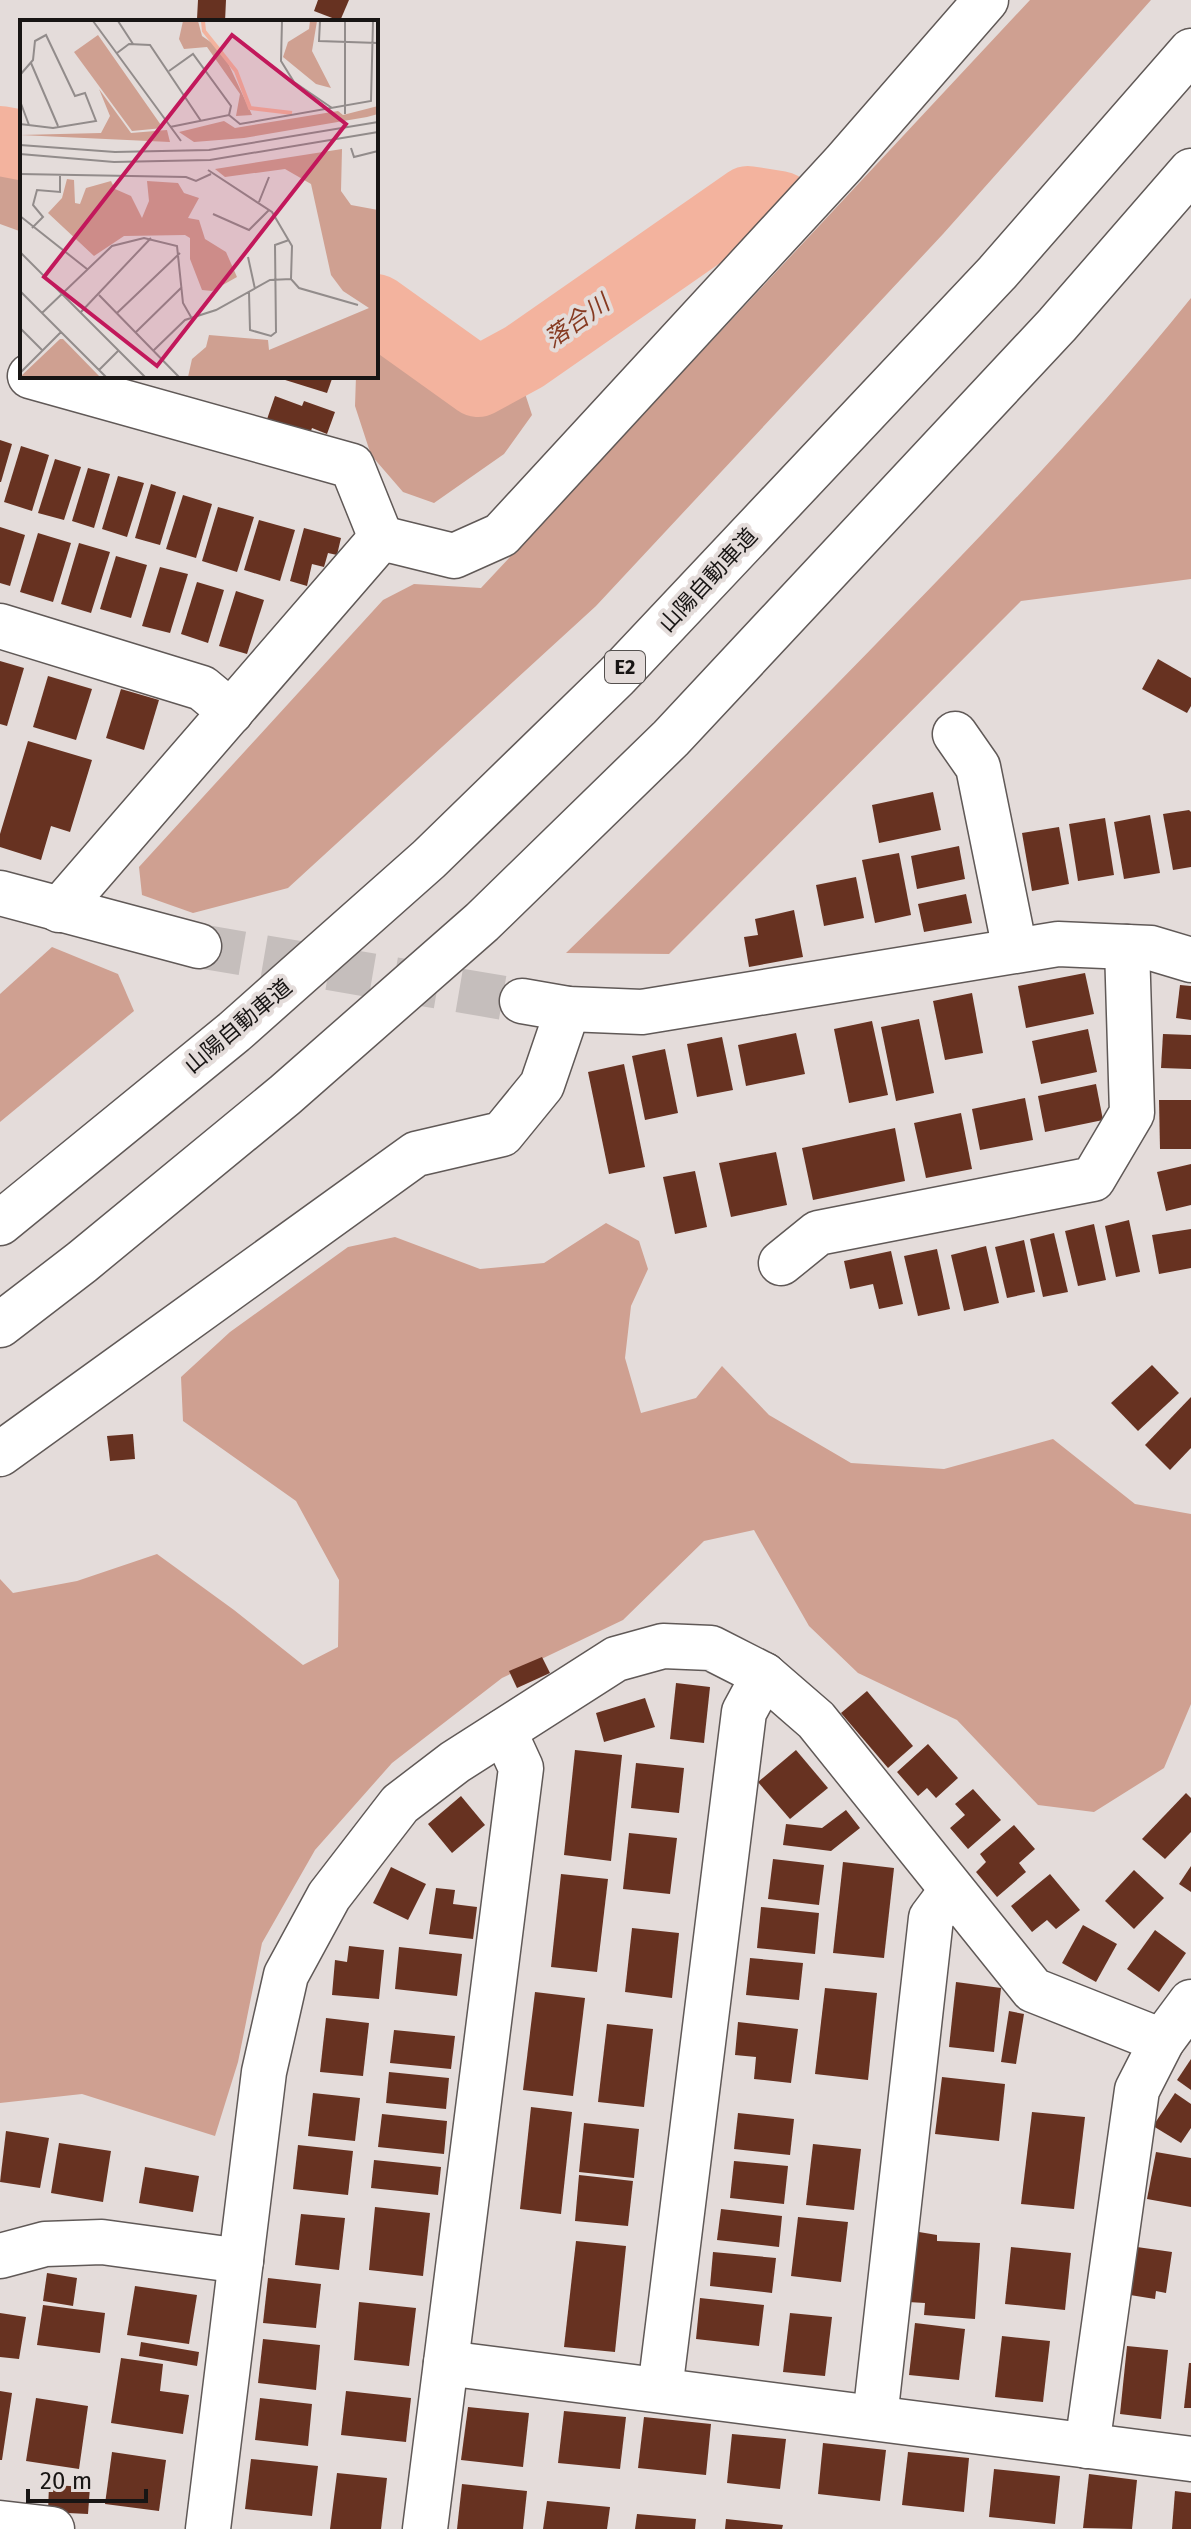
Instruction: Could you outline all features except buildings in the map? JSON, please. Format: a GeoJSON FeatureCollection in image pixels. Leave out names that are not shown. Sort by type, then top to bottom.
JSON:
{"type":"FeatureCollection","features":[{"type":"Feature","properties":{"kind":"main road"},"geometry":{"type":"LineString","coordinates":[[381,538],[454,556],[501,535],[844,163],[986,0]]}},
{"type":"Feature","properties":{"kind":"main road","name":"山陽自動車道"},"geometry":{"type":"LineString","coordinates":[[0,1223],[234,1032],[418,869],[617,676],[997,273],[1191,51]]}},
{"type":"Feature","properties":{"kind":"main road"},"geometry":{"type":"LineString","coordinates":[[0,1325],[82,1262],[285,1095],[494,911],[671,738],[1057,325],[1191,171]]}},
{"type":"Feature","properties":{"kind":"main road"},"geometry":{"type":"LineString","coordinates":[[0,367],[20,373]]}},
{"type":"Feature","properties":{"kind":"main road"},"geometry":{"type":"LineString","coordinates":[[37,378],[352,466],[381,538]]}},
{"type":"Feature","properties":{"kind":"main road"},"geometry":{"type":"LineString","coordinates":[[59,910],[381,538]]}},
{"type":"Feature","properties":{"kind":"main road"},"geometry":{"type":"LineString","coordinates":[[0,626],[202,688],[231,712]]}},
{"type":"Feature","properties":{"kind":"main road"},"geometry":{"type":"LineString","coordinates":[[955,734],[978,767],[1015,950]]}},
{"type":"Feature","properties":{"kind":"main road"},"geometry":{"type":"LineString","coordinates":[[0,893],[199,946]]}},
{"type":"Feature","properties":{"kind":"main road"},"geometry":{"type":"LineString","coordinates":[[522,1001],[568,1009],[642,1012],[1058,944],[1151,948],[1191,960]]}},
{"type":"Feature","properties":{"kind":"main road"},"geometry":{"type":"LineString","coordinates":[[781,1263],[818,1233],[1093,1179],[1132,1113],[1127,947]]}},
{"type":"Feature","properties":{"kind":"main road"},"geometry":{"type":"LineString","coordinates":[[0,1454],[416,1154],[502,1134],[542,1085],[568,1009]]}},
{"type":"Feature","properties":{"kind":"main road"},"geometry":{"type":"LineString","coordinates":[[208,2529],[264,2072],[286,1975],[329,1896],[400,1804],[455,1762],[616,1659],[663,1646],[711,1648],[764,1675],[816,1720],[1033,1990],[1162,2041]]}},
{"type":"Feature","properties":{"kind":"main road"},"geometry":{"type":"LineString","coordinates":[[660,2390],[744,1712],[764,1675]]}},
{"type":"Feature","properties":{"kind":"main road"},"geometry":{"type":"LineString","coordinates":[[425,2529],[521,1768],[504,1731]]}},
{"type":"Feature","properties":{"kind":"main road"},"geometry":{"type":"LineString","coordinates":[[875,2418],[931,1918],[952,1890]]}},
{"type":"Feature","properties":{"kind":"main road"},"geometry":{"type":"LineString","coordinates":[[1087,2446],[1137,2090],[1162,2041],[1191,2002]]}},
{"type":"Feature","properties":{"kind":"main road"},"geometry":{"type":"LineString","coordinates":[[0,2256],[45,2244],[102,2242],[241,2261]]}},
{"type":"Feature","properties":{"kind":"main road"},"geometry":{"type":"LineString","coordinates":[[446,2363],[1191,2459]]}},
{"type":"Feature","properties":{"kind":"main road"},"geometry":{"type":"LineString","coordinates":[[0,2523],[52,2529]]}},
{"type":"Feature","properties":{"kind":"shaded area"},"geometry":{"type":"Polygon","coordinates":[[[1030,0],[1151,0],[943,234],[596,606],[288,888],[193,913],[142,895],[139,867],[383,600],[414,584],[481,588],[1030,0]]]}},
{"type":"Feature","properties":{"kind":"shaded area"},"geometry":{"type":"Polygon","coordinates":[[[0,145],[20,152],[20,231],[0,224],[0,145]]]}},
{"type":"Feature","properties":{"kind":"shaded area"},"geometry":{"type":"Polygon","coordinates":[[[1191,298],[1191,579],[1021,601],[669,954],[566,953],[779,742],[979,537],[1088,420],[1191,298]]]}},
{"type":"Feature","properties":{"kind":"shaded area"},"geometry":{"type":"Polygon","coordinates":[[[378,326],[468,393],[520,378],[532,415],[504,454],[434,503],[403,492],[371,455],[355,406],[356,378],[378,378],[378,326]]]}},
{"type":"Feature","properties":{"kind":"shaded area"},"geometry":{"type":"Polygon","coordinates":[[[52,947],[118,974],[134,1011],[0,1122],[0,994],[52,947]]]}},
{"type":"Feature","properties":{"kind":"shaded area"},"geometry":{"type":"Polygon","coordinates":[[[606,1223],[639,1241],[648,1269],[631,1306],[625,1358],[641,1413],[696,1398],[722,1366],[769,1415],[851,1463],[944,1469],[1053,1439],[1135,1504],[1191,1514],[1191,1704],[1164,1768],[1094,1812],[1038,1805],[957,1720],[858,1673],[809,1626],[754,1530],[704,1541],[623,1620],[502,1678],[392,1763],[315,1850],[262,1943],[238,2062],[215,2136],[82,2094],[0,2103],[0,1579],[13,1593],[77,1581],[157,1554],[303,1665],[338,1647],[339,1580],[296,1501],[183,1421],[181,1377],[230,1332],[348,1247],[395,1237],[480,1269],[544,1263],[606,1223]]]}},
{"type":"Feature","properties":{"kind":"waterway","name":"落合川"},"geometry":{"type":"LineString","coordinates":[[0,141],[20,145]]}},
{"type":"Feature","properties":{"kind":"waterway","name":"落合川"},"geometry":{"type":"LineString","coordinates":[[378,310],[478,382],[524,357],[748,201],[780,206]]}},
{"type":"Feature","properties":{"kind":"tunnel"},"geometry":{"type":"LineString","coordinates":[[199,946],[522,1001]]}}]}
